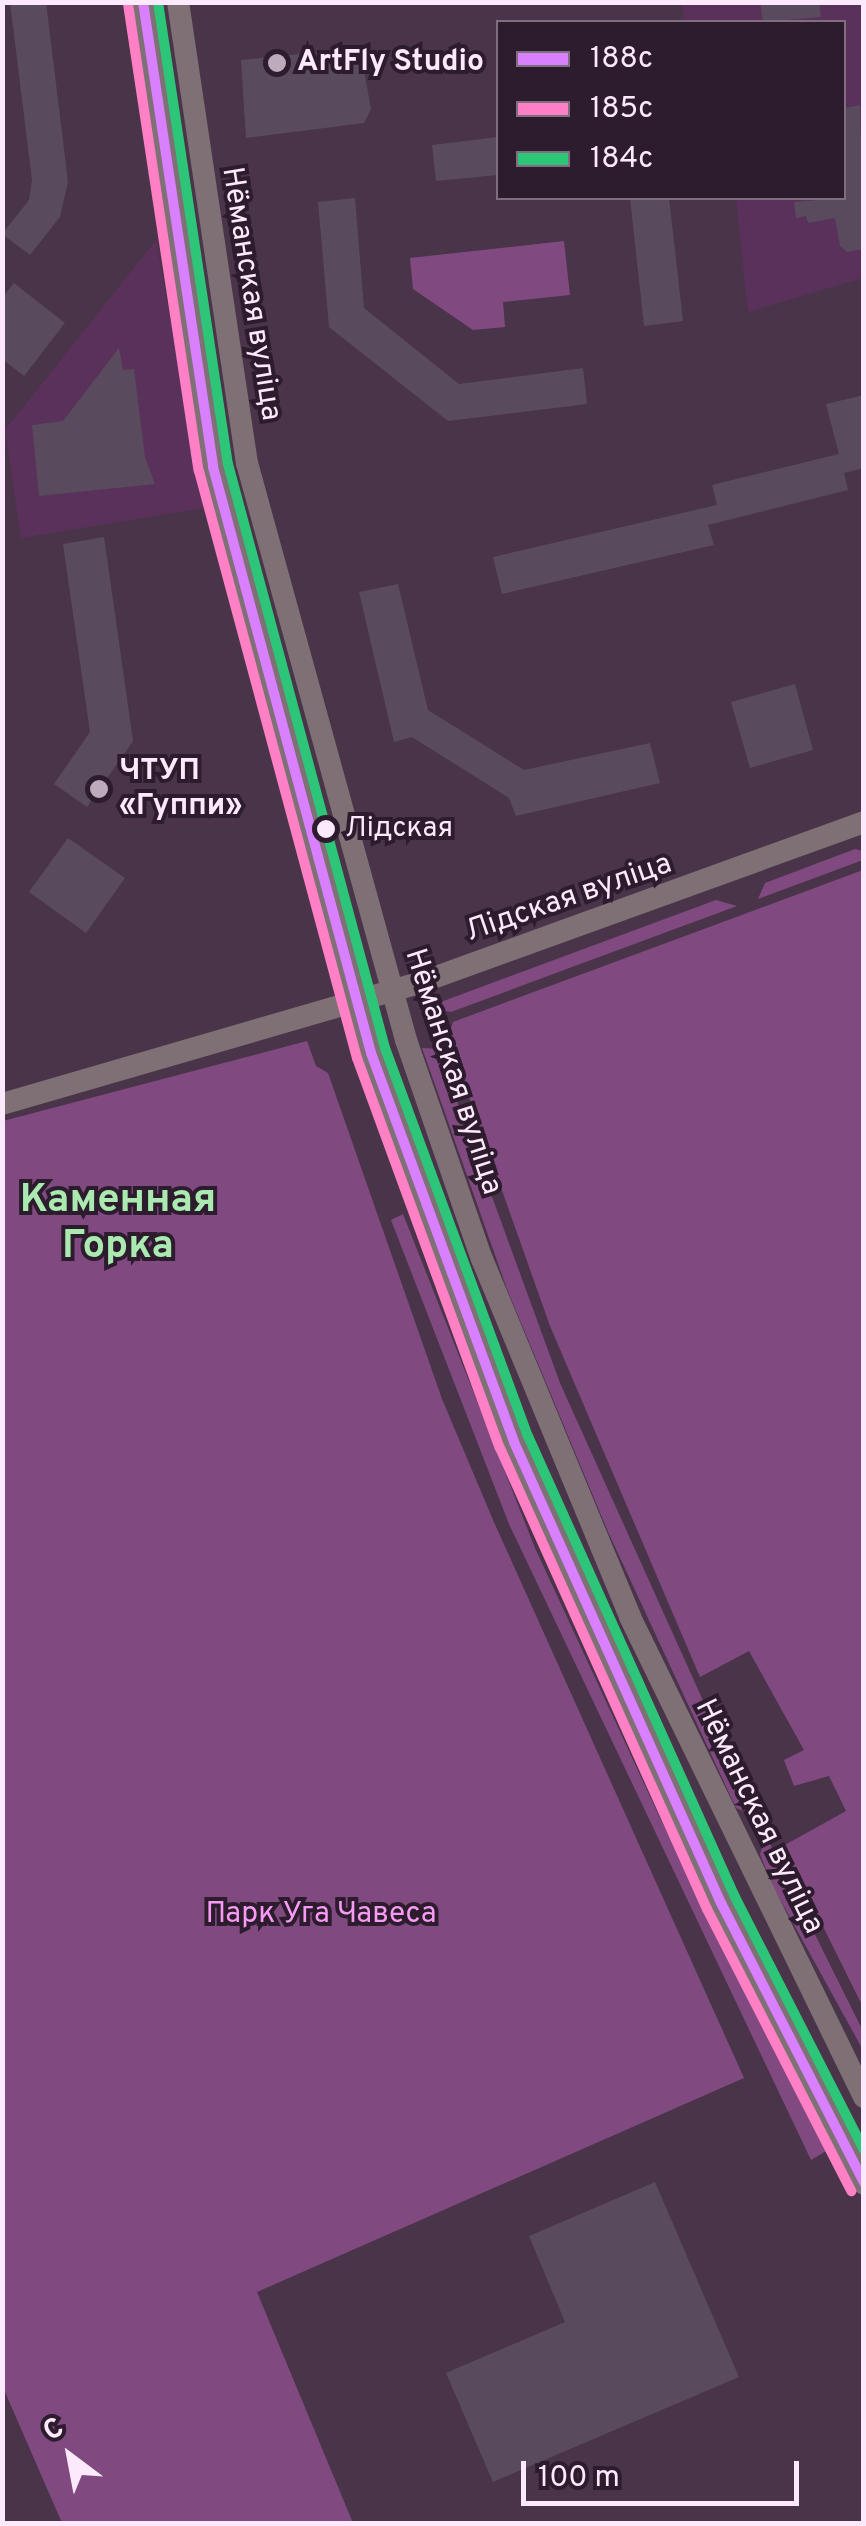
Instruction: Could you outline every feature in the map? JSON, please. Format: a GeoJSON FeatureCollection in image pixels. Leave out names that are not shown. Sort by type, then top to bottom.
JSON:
{"type":"FeatureCollection","features":[{"type":"Feature","properties":{"kind":"main road","name":"Нёманская вуліца"},"geometry":{"type":"LineString","coordinates":[[143,2],[213,467],[356,1002],[417,1190],[514,1442],[722,1903],[864,2184]]}},
{"type":"Feature","properties":{"kind":"main road","name":"Нёманская вуліца"},"geometry":{"type":"LineString","coordinates":[[178,2],[222,312],[272,569],[392,990],[482,1259],[558,1450],[733,1838],[859,2089]]}},
{"type":"Feature","properties":{"kind":"main road"},"geometry":{"type":"LineString","coordinates":[[190,316],[222,312]]}},
{"type":"Feature","properties":{"kind":"main road","name":"Лідская вуліца"},"geometry":{"type":"LineString","coordinates":[[2,1104],[356,1002],[864,822]]}},
{"type":"Feature","properties":{"kind":"main road"},"geometry":{"type":"LineString","coordinates":[[819,2098],[859,2089]]}},
{"type":"Feature","properties":{"kind":"shaded area"},"geometry":{"type":"Polygon","coordinates":[[[682,3],[863,3],[863,278],[748,312],[736,200],[846,200],[846,20],[684,20],[682,3]]]}},
{"type":"Feature","properties":{"kind":"shaded area"},"geometry":{"type":"Polygon","coordinates":[[[156,240],[204,508],[21,538],[5,430],[156,240]]]}},
{"type":"Feature","properties":{"kind":"green space"},"geometry":{"type":"Polygon","coordinates":[[[564,241],[570,295],[503,302],[505,327],[473,330],[413,289],[410,258],[564,241]]]}},
{"type":"Feature","properties":{"kind":"green space"},"geometry":{"type":"Polygon","coordinates":[[[855,849],[863,851],[863,860],[758,899],[765,883],[855,849]]]}},
{"type":"Feature","properties":{"kind":"green space"},"geometry":{"type":"Polygon","coordinates":[[[864,870],[863,2007],[783,1846],[846,1811],[829,1776],[794,1786],[784,1760],[804,1750],[749,1651],[700,1677],[550,1326],[448,1038],[453,1022],[864,870]]]}},
{"type":"Feature","properties":{"kind":"green space"},"geometry":{"type":"Polygon","coordinates":[[[716,900],[737,906],[451,1012],[439,1010],[438,1003],[716,900]]]}},
{"type":"Feature","properties":{"kind":"green space","name":"Парк Уга Чавеса"},"geometry":{"type":"Polygon","coordinates":[[[307,1041],[316,1066],[328,1073],[442,1399],[744,2078],[257,2292],[353,2523],[62,2523],[2,2385],[3,1121],[307,1041]]]}},
{"type":"Feature","properties":{"kind":"green space"},"geometry":{"type":"Polygon","coordinates":[[[422,1048],[438,1049],[560,1383],[755,1816],[736,1808],[609,1534],[507,1289],[422,1048]]]}},
{"type":"Feature","properties":{"kind":"green space"},"geometry":{"type":"Polygon","coordinates":[[[403,1214],[535,1548],[659,1816],[828,2150],[811,2160],[509,1524],[391,1220],[403,1214]]]}},
{"type":"Feature","properties":{"kind":"green space"},"geometry":{"type":"Polygon","coordinates":[[[766,1836],[863,2031],[863,2050],[771,1883],[760,1854],[766,1836]]]}},
{"type":"Feature","properties":{"kind":"building"},"geometry":{"type":"Polygon","coordinates":[[[10,2],[46,2],[68,182],[60,217],[30,255],[2,234],[29,200],[32,180],[10,2]]]}},
{"type":"Feature","properties":{"kind":"building"},"geometry":{"type":"Polygon","coordinates":[[[760,2],[819,2],[821,17],[763,20],[760,2]]]}},
{"type":"Feature","properties":{"kind":"building"},"geometry":{"type":"Polygon","coordinates":[[[360,48],[371,109],[364,123],[246,138],[241,60],[360,48]]]}},
{"type":"Feature","properties":{"kind":"building"},"geometry":{"type":"Polygon","coordinates":[[[860,105],[864,249],[847,252],[840,246],[835,218],[808,223],[806,216],[796,218],[794,202],[846,200],[846,108],[860,105]]]}},
{"type":"Feature","properties":{"kind":"building"},"geometry":{"type":"Polygon","coordinates":[[[496,137],[496,175],[436,181],[432,145],[496,137]]]}},
{"type":"Feature","properties":{"kind":"building"},"geometry":{"type":"Polygon","coordinates":[[[355,198],[364,308],[459,384],[583,368],[587,404],[448,421],[329,327],[318,202],[355,198]]]}},
{"type":"Feature","properties":{"kind":"building"},"geometry":{"type":"Polygon","coordinates":[[[630,200],[669,200],[683,321],[644,326],[630,200]]]}},
{"type":"Feature","properties":{"kind":"building"},"geometry":{"type":"Polygon","coordinates":[[[14,283],[65,323],[24,376],[2,359],[2,298],[14,283]]]}},
{"type":"Feature","properties":{"kind":"building"},"geometry":{"type":"Polygon","coordinates":[[[119,348],[123,370],[134,369],[145,457],[155,484],[39,496],[32,425],[63,421],[119,348]]]}},
{"type":"Feature","properties":{"kind":"building"},"geometry":{"type":"Polygon","coordinates":[[[864,395],[864,468],[844,473],[848,490],[708,525],[714,545],[502,594],[493,557],[717,505],[712,485],[839,454],[826,404],[864,395]]]}},
{"type":"Feature","properties":{"kind":"building"},"geometry":{"type":"Polygon","coordinates":[[[104,537],[133,741],[87,807],[54,784],[90,732],[63,544],[104,537]]]}},
{"type":"Feature","properties":{"kind":"building"},"geometry":{"type":"Polygon","coordinates":[[[398,584],[428,710],[524,770],[650,743],[660,783],[516,816],[509,798],[412,737],[394,742],[359,592],[398,584]]]}},
{"type":"Feature","properties":{"kind":"building"},"geometry":{"type":"Polygon","coordinates":[[[795,684],[813,750],[750,768],[731,702],[795,684]]]}},
{"type":"Feature","properties":{"kind":"building"},"geometry":{"type":"Polygon","coordinates":[[[68,838],[125,878],[86,933],[29,892],[68,838]]]}},
{"type":"Feature","properties":{"kind":"building"},"geometry":{"type":"Polygon","coordinates":[[[655,2182],[739,2377],[493,2482],[446,2373],[565,2322],[529,2236],[655,2182]]]}},
{"type":"Feature","properties":{"kind":"transit line","name":"188с"},"geometry":{"type":"LineString","coordinates":[[143,2],[213,467],[371,1053],[514,1442],[721,1903],[864,2183]]}},
{"type":"Feature","properties":{"kind":"transit line","name":"184с"},"geometry":{"type":"LineString","coordinates":[[158,2],[228,464],[385,1048],[528,1436],[735,1897],[864,2150]]}},
{"type":"Feature","properties":{"kind":"transit line","name":"185с"},"geometry":{"type":"LineString","coordinates":[[128,4],[199,471],[357,1058],[500,1448],[707,1909],[851,2191]]}},
{"type":"Feature","properties":{"kind":"place","name":"ArtFly Studio"},"geometry":{"type":"Point","coordinates":[277,63]}},
{"type":"Feature","properties":{"kind":"place","name":"ЧТУП «Гуппи»"},"geometry":{"type":"Point","coordinates":[99,789]}},
{"type":"Feature","properties":{"kind":"place","name":"Лідская"},"geometry":{"type":"Point","coordinates":[326,829]}},
{"type":"Feature","properties":{"kind":"district","name":"Каменная Горка"},"geometry":{"type":"Point","coordinates":[118,1224]}}]}
